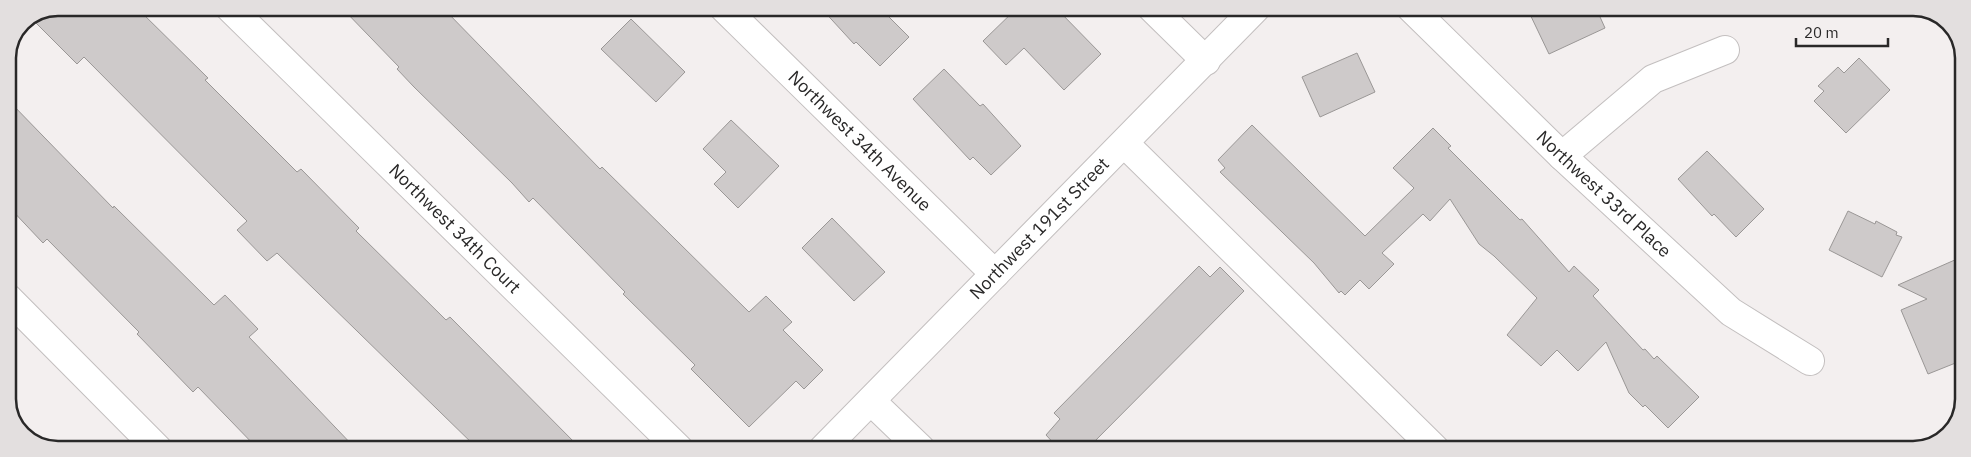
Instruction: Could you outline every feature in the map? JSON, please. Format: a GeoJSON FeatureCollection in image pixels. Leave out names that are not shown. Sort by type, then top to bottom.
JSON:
{"type":"FeatureCollection","features":[{"type":"Feature","properties":{"kind":"street","name":"Northwest 34th Court"},"geometry":{"type":"LineString","coordinates":[[238,16],[671,441]]}},
{"type":"Feature","properties":{"kind":"street","name":"Northwest 34th Avenue"},"geometry":{"type":"LineString","coordinates":[[732,16],[995,274]]}},
{"type":"Feature","properties":{"kind":"street"},"geometry":{"type":"LineString","coordinates":[[1160,16],[1206,61]]}},
{"type":"Feature","properties":{"kind":"street","name":"Northwest 191st Street"},"geometry":{"type":"LineString","coordinates":[[831,441],[1125,144],[1248,16]]}},
{"type":"Feature","properties":{"kind":"street","name":"Northwest 33rd Place"},"geometry":{"type":"LineString","coordinates":[[1420,16],[1562,156],[1731,312],[1810,361]]}},
{"type":"Feature","properties":{"kind":"street"},"geometry":{"type":"LineString","coordinates":[[1562,156],[1653,79],[1725,50]]}},
{"type":"Feature","properties":{"kind":"street"},"geometry":{"type":"LineString","coordinates":[[1125,144],[1428,441]]}},
{"type":"Feature","properties":{"kind":"street"},"geometry":{"type":"LineString","coordinates":[[16,306],[151,441]]}},
{"type":"Feature","properties":{"kind":"street"},"geometry":{"type":"LineString","coordinates":[[871,401],[913,441]]}},
{"type":"Feature","properties":{"kind":"building"},"geometry":{"type":"Polygon","coordinates":[[[59,16],[145,16],[208,78],[205,80],[297,172],[301,169],[359,228],[356,231],[446,320],[450,317],[573,441],[470,441],[277,253],[267,261],[237,230],[247,221],[84,57],[77,64],[36,23],[42,19],[59,16]]]}},
{"type":"Feature","properties":{"kind":"building"},"geometry":{"type":"Polygon","coordinates":[[[350,16],[451,16],[600,169],[602,167],[749,312],[766,296],[792,322],[783,330],[823,370],[804,389],[796,381],[749,427],[691,369],[695,365],[623,294],[625,292],[533,198],[529,202],[414,87],[397,69],[399,67],[350,16]]]}},
{"type":"Feature","properties":{"kind":"building"},"geometry":{"type":"Polygon","coordinates":[[[828,16],[888,16],[909,37],[880,66],[856,42],[854,44],[828,16]]]}},
{"type":"Feature","properties":{"kind":"building"},"geometry":{"type":"Polygon","coordinates":[[[1009,16],[1064,16],[1101,54],[1064,90],[1024,48],[1006,65],[983,41],[1009,16]]]}},
{"type":"Feature","properties":{"kind":"building"},"geometry":{"type":"Polygon","coordinates":[[[1531,16],[1600,16],[1605,28],[1549,54],[1531,16]]]}},
{"type":"Feature","properties":{"kind":"building"},"geometry":{"type":"Polygon","coordinates":[[[631,19],[685,72],[656,102],[601,49],[631,19]]]}},
{"type":"Feature","properties":{"kind":"building"},"geometry":{"type":"Polygon","coordinates":[[[1357,53],[1375,92],[1320,117],[1302,77],[1357,53]]]}},
{"type":"Feature","properties":{"kind":"building"},"geometry":{"type":"Polygon","coordinates":[[[1859,58],[1890,90],[1846,133],[1814,101],[1824,91],[1818,86],[1838,67],[1844,73],[1859,58]]]}},
{"type":"Feature","properties":{"kind":"building"},"geometry":{"type":"Polygon","coordinates":[[[944,69],[980,106],[983,104],[1021,146],[991,175],[973,157],[970,160],[913,99],[944,69]]]}},
{"type":"Feature","properties":{"kind":"building"},"geometry":{"type":"Polygon","coordinates":[[[16,108],[113,208],[114,206],[214,305],[225,295],[258,329],[249,337],[348,441],[250,441],[198,387],[193,392],[137,334],[139,332],[47,239],[43,243],[16,214],[16,108]]]}},
{"type":"Feature","properties":{"kind":"building"},"geometry":{"type":"Polygon","coordinates":[[[731,120],[779,166],[738,208],[714,184],[726,172],[703,149],[731,120]]]}},
{"type":"Feature","properties":{"kind":"building"},"geometry":{"type":"Polygon","coordinates":[[[1252,125],[1365,236],[1414,188],[1393,168],[1433,128],[1451,146],[1448,148],[1520,220],[1522,219],[1569,272],[1574,266],[1599,290],[1593,296],[1643,350],[1645,349],[1654,359],[1657,356],[1699,397],[1668,428],[1645,405],[1643,407],[1629,393],[1606,342],[1578,371],[1557,350],[1541,366],[1507,335],[1537,298],[1479,244],[1450,199],[1430,221],[1423,214],[1382,253],[1394,264],[1369,289],[1360,280],[1345,295],[1341,291],[1339,293],[1314,263],[1220,172],[1225,168],[1218,160],[1252,125]]]}},
{"type":"Feature","properties":{"kind":"building"},"geometry":{"type":"Polygon","coordinates":[[[1707,151],[1764,209],[1736,237],[1714,214],[1712,216],[1678,179],[1707,151]]]}},
{"type":"Feature","properties":{"kind":"building"},"geometry":{"type":"Polygon","coordinates":[[[1848,211],[1875,224],[1876,221],[1897,232],[1896,235],[1902,237],[1882,277],[1829,250],[1848,211]]]}},
{"type":"Feature","properties":{"kind":"building"},"geometry":{"type":"Polygon","coordinates":[[[832,218],[885,272],[854,301],[802,248],[832,218]]]}},
{"type":"Feature","properties":{"kind":"building"},"geometry":{"type":"Polygon","coordinates":[[[1955,260],[1955,363],[1928,374],[1901,310],[1927,299],[1898,285],[1955,260]]]}},
{"type":"Feature","properties":{"kind":"building"},"geometry":{"type":"Polygon","coordinates":[[[1199,266],[1210,277],[1220,267],[1244,291],[1095,441],[1052,441],[1046,435],[1060,419],[1054,413],[1199,266]]]}}]}
